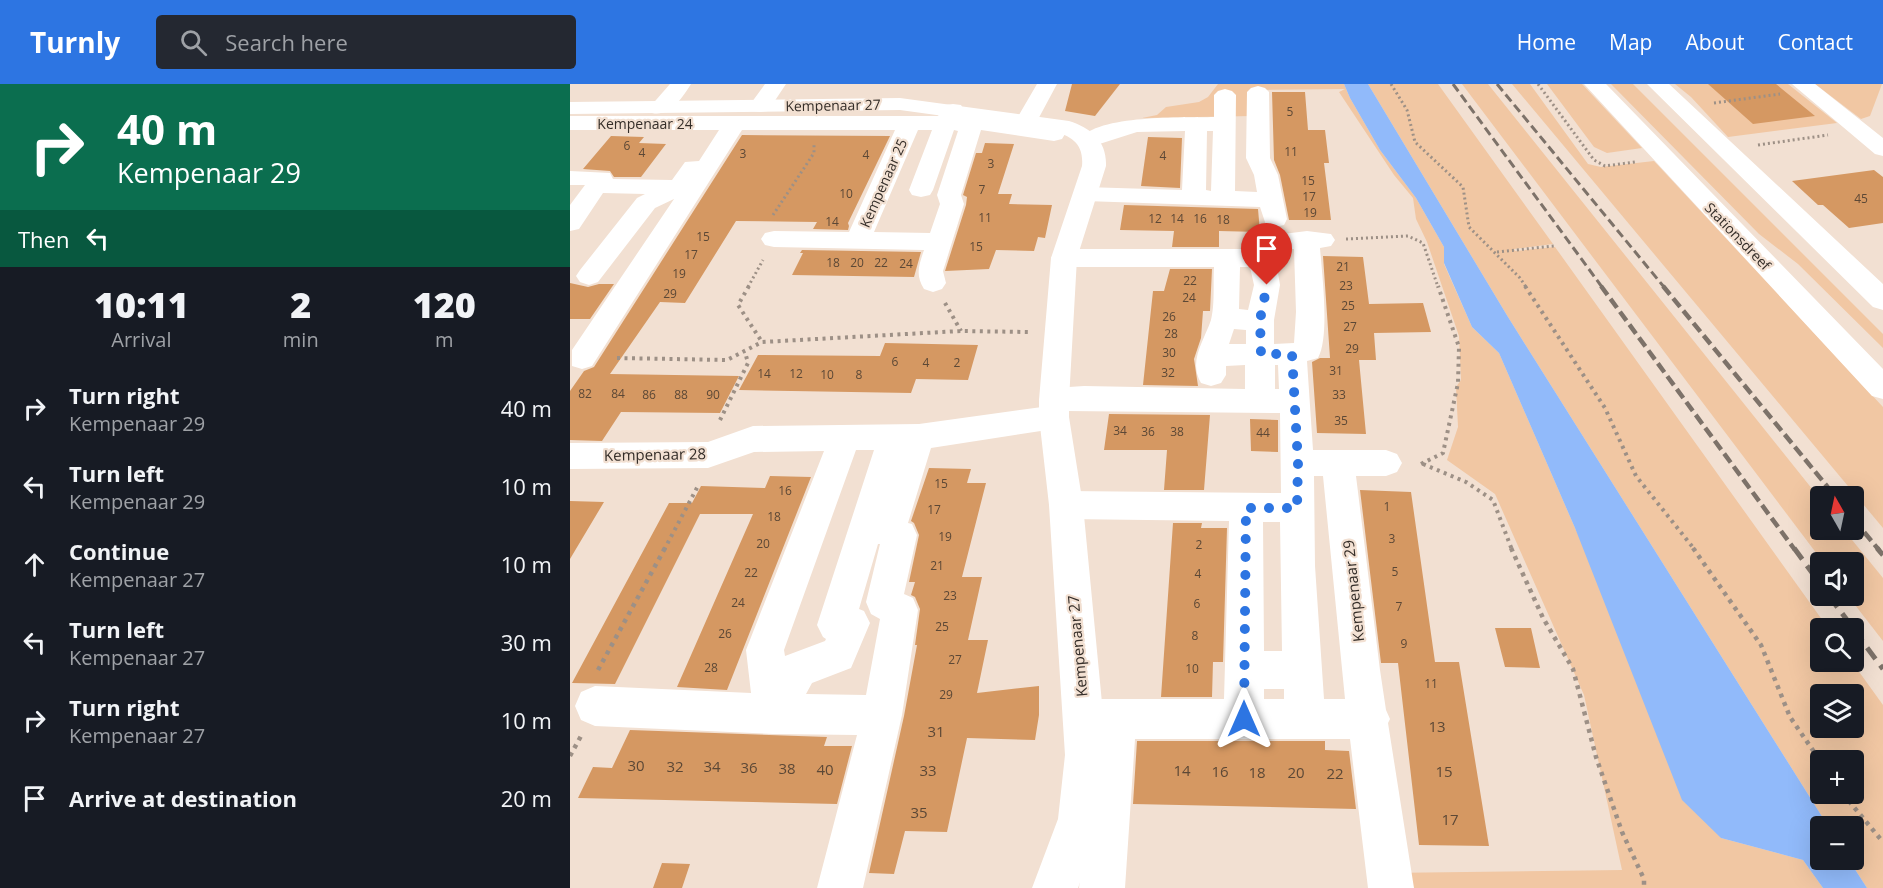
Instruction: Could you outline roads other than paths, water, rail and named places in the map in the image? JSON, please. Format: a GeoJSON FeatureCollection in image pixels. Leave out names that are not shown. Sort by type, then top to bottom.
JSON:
{"type":"FeatureCollection","features":[{"type":"Feature","properties":{"kind":"street"},"geometry":{"type":"LineString","coordinates":[[660,108],[681,84]]}},
{"type":"Feature","properties":{"kind":"street"},"geometry":{"type":"LineString","coordinates":[[760,106],[776,84]]}},
{"type":"Feature","properties":{"kind":"street"},"geometry":{"type":"LineString","coordinates":[[1027,120],[1047,84]]}},
{"type":"Feature","properties":{"kind":"street","name":"Stationsdreef"},"geometry":{"type":"LineString","coordinates":[[1594,84],[1883,388]]}},
{"type":"Feature","properties":{"kind":"street"},"geometry":{"type":"LineString","coordinates":[[1657,84],[1883,300]]}},
{"type":"Feature","properties":{"kind":"street"},"geometry":{"type":"LineString","coordinates":[[1807,87],[1883,149]]}},
{"type":"Feature","properties":{"kind":"street"},"geometry":{"type":"LineString","coordinates":[[1258,92],[1258,158],[1266,175],[1276,224],[1304,240]]}},
{"type":"Feature","properties":{"kind":"street"},"geometry":{"type":"LineString","coordinates":[[1223,197],[1225,95]]}},
{"type":"Feature","properties":{"kind":"street","name":"Kempenaar 27"},"geometry":{"type":"LineString","coordinates":[[570,108],[660,108],[729,118],[760,106],[900,104],[957,120],[1027,120],[1065,127],[1081,133],[1090,140],[1096,157],[1064,258],[1054,409],[1066,505],[1100,719],[1086,755],[1080,819],[1055,888]]}},
{"type":"Feature","properties":{"kind":"street"},"geometry":{"type":"LineString","coordinates":[[582,358],[635,280],[729,118]]}},
{"type":"Feature","properties":{"kind":"street","name":"Kempenaar 24"},"geometry":{"type":"LineString","coordinates":[[570,123],[729,118],[826,123]]}},
{"type":"Feature","properties":{"kind":"street"},"geometry":{"type":"LineString","coordinates":[[921,190],[957,120]]}},
{"type":"Feature","properties":{"kind":"street"},"geometry":{"type":"LineString","coordinates":[[933,283],[930,271],[952,204],[949,195],[957,120]]}},
{"type":"Feature","properties":{"kind":"street","name":"Kempenaar 25"},"geometry":{"type":"LineString","coordinates":[[826,123],[909,124],[957,120],[1054,134]]}},
{"type":"Feature","properties":{"kind":"street","name":"Kempenaar 25"},"geometry":{"type":"LineString","coordinates":[[857,242],[909,124]]}},
{"type":"Feature","properties":{"kind":"street"},"geometry":{"type":"LineString","coordinates":[[1090,140],[1121,128],[1137,125],[1196,133],[1224,131],[1258,140]]}},
{"type":"Feature","properties":{"kind":"street"},"geometry":{"type":"LineString","coordinates":[[1194,197],[1196,133]]}},
{"type":"Feature","properties":{"kind":"street"},"geometry":{"type":"LineString","coordinates":[[570,178],[602,178],[570,222]]}},
{"type":"Feature","properties":{"kind":"street"},"geometry":{"type":"LineString","coordinates":[[596,186],[688,186]]}},
{"type":"Feature","properties":{"kind":"street"},"geometry":{"type":"LineString","coordinates":[[586,274],[628,229],[646,203],[688,186]]}},
{"type":"Feature","properties":{"kind":"street"},"geometry":{"type":"LineString","coordinates":[[1085,194],[1271,200]]}},
{"type":"Feature","properties":{"kind":"street"},"geometry":{"type":"LineString","coordinates":[[570,229],[628,229]]}},
{"type":"Feature","properties":{"kind":"street","name":"Kempenaar 25"},"geometry":{"type":"LineString","coordinates":[[774,239],[940,242]]}},
{"type":"Feature","properties":{"kind":"street"},"geometry":{"type":"LineString","coordinates":[[1064,258],[1262,258],[1304,240]]}},
{"type":"Feature","properties":{"kind":"street"},"geometry":{"type":"LineString","coordinates":[[1211,355],[1292,354],[1308,350],[1310,312],[1304,240]]}},
{"type":"Feature","properties":{"kind":"street"},"geometry":{"type":"LineString","coordinates":[[1260,393],[1261,316],[1267,285],[1262,258]]}},
{"type":"Feature","properties":{"kind":"street"},"geometry":{"type":"LineString","coordinates":[[1211,401],[1211,355],[1225,319],[1227,259]]}},
{"type":"Feature","properties":{"kind":"street"},"geometry":{"type":"LineString","coordinates":[[586,274],[635,280]]}},
{"type":"Feature","properties":{"kind":"street"},"geometry":{"type":"LineString","coordinates":[[1225,319],[1310,312]]}},
{"type":"Feature","properties":{"kind":"street"},"geometry":{"type":"LineString","coordinates":[[1292,354],[1298,463],[1297,566],[1305,719]]}},
{"type":"Feature","properties":{"kind":"street"},"geometry":{"type":"LineString","coordinates":[[1054,409],[1084,398],[1294,401]]}},
{"type":"Feature","properties":{"kind":"street","name":"Kempenaar 28"},"geometry":{"type":"LineString","coordinates":[[570,456],[708,455],[753,439],[906,437],[1054,409]]}},
{"type":"Feature","properties":{"kind":"street"},"geometry":{"type":"LineString","coordinates":[[839,613],[858,553],[878,526],[906,437]]}},
{"type":"Feature","properties":{"kind":"street"},"geometry":{"type":"LineString","coordinates":[[773,714],[765,651],[845,438]]}},
{"type":"Feature","properties":{"kind":"street"},"geometry":{"type":"LineString","coordinates":[[1298,463],[1386,463]]}},
{"type":"Feature","properties":{"kind":"street","name":"Kempenaar 29"},"geometry":{"type":"LineString","coordinates":[[1338,463],[1361,670],[1370,719],[1391,888]]}},
{"type":"Feature","properties":{"kind":"street"},"geometry":{"type":"LineString","coordinates":[[1066,505],[1297,508]]}},
{"type":"Feature","properties":{"kind":"street"},"geometry":{"type":"LineString","coordinates":[[1244,719],[1246,508]]}},
{"type":"Feature","properties":{"kind":"street"},"geometry":{"type":"LineString","coordinates":[[808,537],[878,526],[900,536],[884,602]]}},
{"type":"Feature","properties":{"kind":"street"},"geometry":{"type":"LineString","coordinates":[[808,537],[858,553]]}},
{"type":"Feature","properties":{"kind":"street"},"geometry":{"type":"LineString","coordinates":[[839,613],[884,602],[900,610],[882,715],[840,888]]}},
{"type":"Feature","properties":{"kind":"street"},"geometry":{"type":"LineString","coordinates":[[773,714],[799,669],[838,655],[851,622],[839,613]]}},
{"type":"Feature","properties":{"kind":"street"},"geometry":{"type":"LineString","coordinates":[[1244,670],[1301,657]]}},
{"type":"Feature","properties":{"kind":"street"},"geometry":{"type":"LineString","coordinates":[[596,706],[773,714],[882,715]]}},
{"type":"Feature","properties":{"kind":"street"},"geometry":{"type":"LineString","coordinates":[[1102,888],[1100,719],[1370,719]]}},
{"type":"Feature","properties":{"kind":"water"},"geometry":{"type":"Polygon","coordinates":[[[1344,84],[1368,84],[1508,317],[1810,797],[1810,804],[1814,804],[1822,816],[1810,816],[1810,870],[1803,860],[1721,838],[1682,800],[1575,528],[1499,353],[1472,327],[1444,263],[1444,247],[1416,198],[1380,150],[1344,84]]]}},
{"type":"Feature","properties":{"kind":"water"},"geometry":{"type":"Polygon","coordinates":[[[1810,870],[1855,870],[1867,888],[1823,888],[1810,870]]]}},
{"type":"Feature","properties":{"kind":"railway"},"geometry":{"type":"LineString","coordinates":[[1453,84],[1602,287]]}},
{"type":"Feature","properties":{"kind":"railway"},"geometry":{"type":"LineString","coordinates":[[1497,84],[1664,287]]}},
{"type":"Feature","properties":{"kind":"railway"},"geometry":{"type":"LineString","coordinates":[[1601,286],[1795,550]]}},
{"type":"Feature","properties":{"kind":"railway"},"geometry":{"type":"LineString","coordinates":[[1663,286],[1827,486]]}},
{"type":"Feature","properties":{"kind":"railway"},"geometry":{"type":"LineString","coordinates":[[1864,532],[1879,550]]}},
{"type":"Feature","properties":{"kind":"railway"},"geometry":{"type":"LineString","coordinates":[[1794,548],[1810,570]]}},
{"type":"Feature","properties":{"kind":"railway"},"geometry":{"type":"LineString","coordinates":[[1877,548],[1883,555]]}},
{"type":"Feature","properties":{"kind":"railway"},"geometry":{"type":"LineString","coordinates":[[1836,606],[1846,618]]}},
{"type":"Feature","properties":{"kind":"railway"},"geometry":{"type":"LineString","coordinates":[[1864,643],[1883,669]]}}]}
